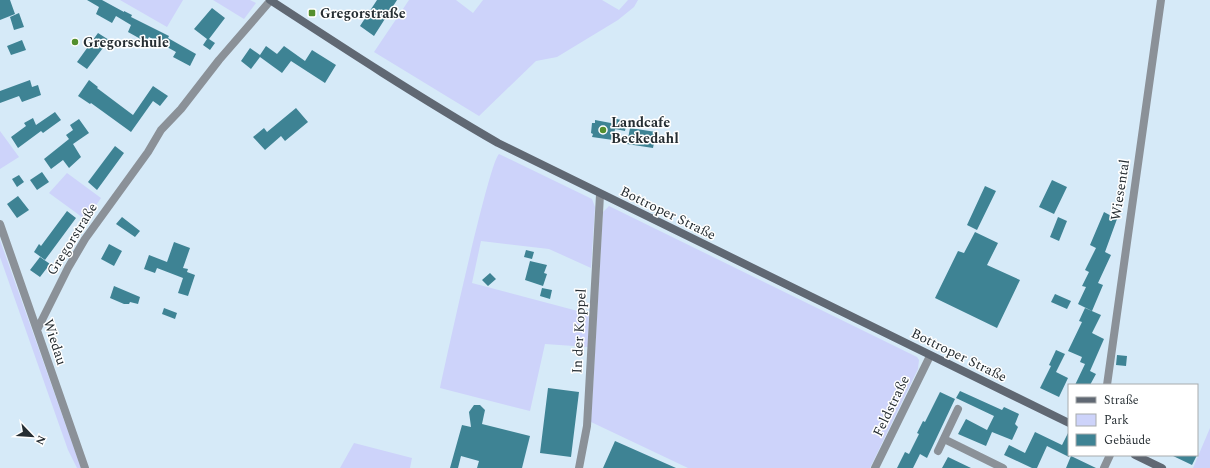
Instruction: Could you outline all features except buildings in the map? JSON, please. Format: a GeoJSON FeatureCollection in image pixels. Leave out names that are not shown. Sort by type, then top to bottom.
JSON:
{"type":"FeatureCollection","features":[{"type":"Feature","properties":{"kind":"main road","name":"Bottroper Straße"},"geometry":{"type":"LineString","coordinates":[[271,0],[439,109],[498,143],[600,195],[1068,423]]}},
{"type":"Feature","properties":{"kind":"main road"},"geometry":{"type":"LineString","coordinates":[[1137,456],[1162,468]]}},
{"type":"Feature","properties":{"kind":"street","name":"Gregorstraße"},"geometry":{"type":"LineString","coordinates":[[38,328],[68,268],[85,239],[148,152],[161,130],[181,109],[219,60],[271,0]]}},
{"type":"Feature","properties":{"kind":"street","name":"Wiesental"},"geometry":{"type":"LineString","coordinates":[[1107,384],[1161,0]]}},
{"type":"Feature","properties":{"kind":"street","name":"In der Koppel"},"geometry":{"type":"LineString","coordinates":[[580,468],[587,426],[600,195]]}},
{"type":"Feature","properties":{"kind":"street","name":"Wiedau"},"geometry":{"type":"LineString","coordinates":[[0,224],[38,328],[85,468]]}},
{"type":"Feature","properties":{"kind":"street","name":"Feldstraße"},"geometry":{"type":"LineString","coordinates":[[875,468],[930,356]]}},
{"type":"Feature","properties":{"kind":"street"},"geometry":{"type":"LineString","coordinates":[[938,451],[958,409]]}},
{"type":"Feature","properties":{"kind":"street"},"geometry":{"type":"LineString","coordinates":[[944,439],[1003,468]]}},
{"type":"Feature","properties":{"kind":"street"},"geometry":{"type":"LineString","coordinates":[[1104,468],[1110,456]]}},
{"type":"Feature","properties":{"kind":"green space"},"geometry":{"type":"Polygon","coordinates":[[[120,0],[183,0],[167,27],[120,0]]]}},
{"type":"Feature","properties":{"kind":"green space"},"geometry":{"type":"Polygon","coordinates":[[[213,0],[250,0],[256,3],[244,19],[213,0]]]}},
{"type":"Feature","properties":{"kind":"green space"},"geometry":{"type":"Polygon","coordinates":[[[409,0],[456,0],[473,13],[483,0],[602,0],[619,10],[628,0],[638,0],[634,7],[618,20],[557,57],[536,61],[479,116],[374,52],[409,0]]]}},
{"type":"Feature","properties":{"kind":"green space"},"geometry":{"type":"Polygon","coordinates":[[[0,131],[19,157],[0,169],[0,131]]]}},
{"type":"Feature","properties":{"kind":"green space"},"geometry":{"type":"Polygon","coordinates":[[[499,154],[592,199],[595,207],[591,268],[549,249],[481,241],[472,283],[589,314],[588,347],[545,344],[530,411],[440,388],[486,190],[499,154]]]}},
{"type":"Feature","properties":{"kind":"green space"},"geometry":{"type":"Polygon","coordinates":[[[67,173],[101,198],[86,220],[49,193],[67,173]]]}},
{"type":"Feature","properties":{"kind":"green space"},"geometry":{"type":"Polygon","coordinates":[[[609,206],[917,357],[919,360],[918,369],[870,468],[688,468],[591,422],[603,212],[609,206]]]}},
{"type":"Feature","properties":{"kind":"green space"},"geometry":{"type":"Polygon","coordinates":[[[0,240],[81,468],[77,468],[68,450],[0,257],[0,240]]]}},
{"type":"Feature","properties":{"kind":"green space"},"geometry":{"type":"Polygon","coordinates":[[[1210,428],[1210,468],[1193,468],[1210,428]]]}},
{"type":"Feature","properties":{"kind":"green space"},"geometry":{"type":"Polygon","coordinates":[[[354,443],[412,458],[410,468],[340,468],[354,443]]]}},
{"type":"Feature","properties":{"kind":"place","name":"Gregorstraße"},"geometry":{"type":"Point","coordinates":[312,13]}},
{"type":"Feature","properties":{"kind":"place","name":"Gregorschule"},"geometry":{"type":"Point","coordinates":[75,42]}},
{"type":"Feature","properties":{"kind":"place","name":"Landcafe Beckedahl"},"geometry":{"type":"Point","coordinates":[603,130]}}]}
